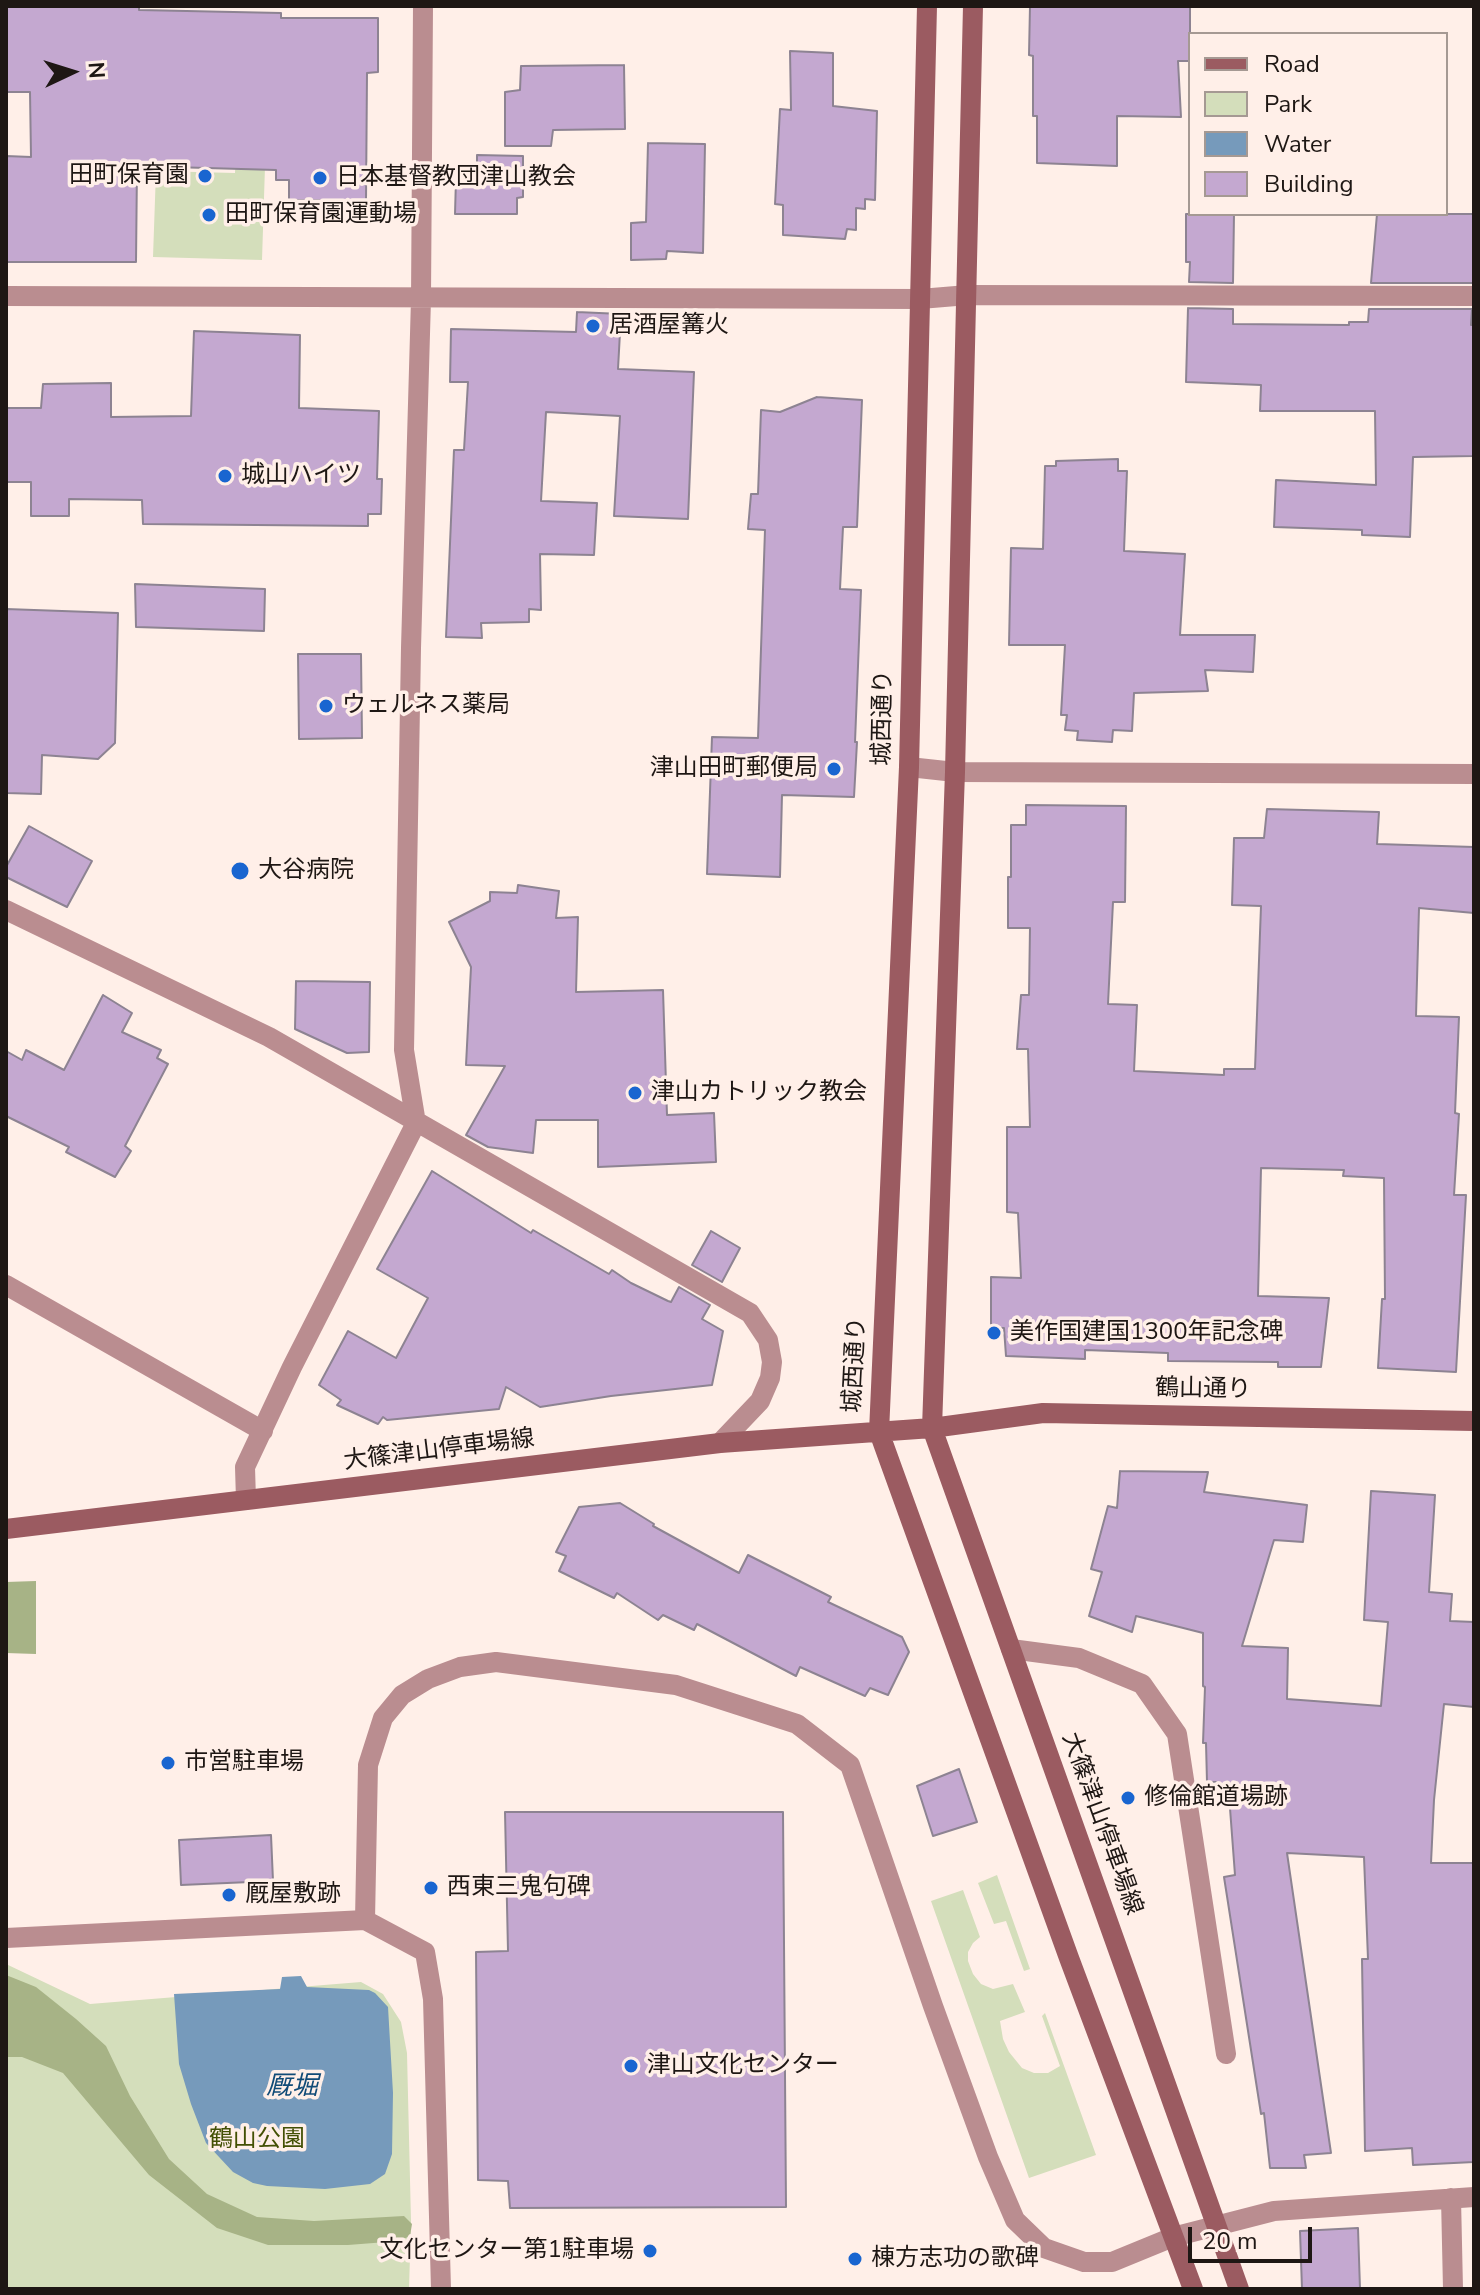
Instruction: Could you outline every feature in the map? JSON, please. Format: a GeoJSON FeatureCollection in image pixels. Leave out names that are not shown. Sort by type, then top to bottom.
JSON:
{"type":"FeatureCollection","features":[{"type":"Feature","properties":{"kind":"street"},"geometry":{"type":"LineString","coordinates":[[246,1500],[245,1467],[292,1367],[416,1123],[404,1050],[421,299],[423,6]]}},
{"type":"Feature","properties":{"kind":"street","name":"城西通り"},"geometry":{"type":"LineString","coordinates":[[879,1432],[909,767],[927,6]]}},
{"type":"Feature","properties":{"kind":"street"},"geometry":{"type":"LineString","coordinates":[[932,1428],[955,772],[973,6]]}},
{"type":"Feature","properties":{"kind":"street"},"geometry":{"type":"LineString","coordinates":[[6,296],[421,299],[920,299],[968,295],[1474,296]]}},
{"type":"Feature","properties":{"kind":"street"},"geometry":{"type":"LineString","coordinates":[[909,767],[955,772],[1474,774]]}},
{"type":"Feature","properties":{"kind":"street"},"geometry":{"type":"LineString","coordinates":[[6,910],[269,1037],[750,1313],[768,1340],[772,1362],[770,1378],[760,1401],[720,1443]]}},
{"type":"Feature","properties":{"kind":"street"},"geometry":{"type":"LineString","coordinates":[[6,1285],[263,1431]]}},
{"type":"Feature","properties":{"kind":"street","name":"鶴山通り"},"geometry":{"type":"LineString","coordinates":[[932,1428],[1043,1413],[1474,1421]]}},
{"type":"Feature","properties":{"kind":"street","name":"大篠津山停車場線"},"geometry":{"type":"LineString","coordinates":[[6,1529],[720,1443],[932,1428],[1239,2289]]}},
{"type":"Feature","properties":{"kind":"street"},"geometry":{"type":"LineString","coordinates":[[879,1432],[1063,1943],[1193,2289]]}},
{"type":"Feature","properties":{"kind":"street"},"geometry":{"type":"LineString","coordinates":[[1011,1649],[1079,1658],[1142,1684],[1177,1734],[1226,2054]]}},
{"type":"Feature","properties":{"kind":"street"},"geometry":{"type":"LineString","coordinates":[[365,1920],[368,1765],[383,1718],[402,1695],[428,1679],[460,1667],[496,1662],[676,1685],[797,1724],[850,1765],[988,2157],[1015,2220],[1044,2248],[1084,2262],[1112,2262],[1173,2237],[1274,2211],[1474,2197]]}},
{"type":"Feature","properties":{"kind":"street"},"geometry":{"type":"LineString","coordinates":[[6,1938],[365,1920],[425,1952],[433,1999],[441,2289]]}},
{"type":"Feature","properties":{"kind":"street"},"geometry":{"type":"LineString","coordinates":[[1451,2198],[1453,2289]]}},
{"type":"Feature","properties":{"kind":"green space","name":"田町保育園運動場"},"geometry":{"type":"Polygon","coordinates":[[[238,103],[267,104],[262,260],[153,257],[156,171],[235,173],[238,103]]]}},
{"type":"Feature","properties":{"kind":"green space"},"geometry":{"type":"Polygon","coordinates":[[[36,1581],[36,1654],[6,1653],[6,1582],[36,1581]]]}},
{"type":"Feature","properties":{"kind":"green space"},"geometry":{"type":"Polygon","coordinates":[[[997,1875],[1030,1969],[1024,1971],[1006,1921],[994,1924],[978,1883],[997,1875]]]}},
{"type":"Feature","properties":{"kind":"green space"},"geometry":{"type":"Polygon","coordinates":[[[963,1890],[980,1937],[968,1952],[973,1974],[981,1984],[993,1989],[1013,1984],[1025,2012],[1000,2021],[1009,2052],[1022,2068],[1034,2073],[1048,2073],[1060,2066],[1042,2016],[1045,2013],[1096,2155],[1029,2178],[931,1901],[963,1890]]]}},
{"type":"Feature","properties":{"kind":"green space","name":"鶴山公園"},"geometry":{"type":"Polygon","coordinates":[[[6,1964],[90,2004],[361,1982],[383,1994],[401,2022],[407,2053],[411,2222],[409,2289],[6,2289],[6,1964]]]}},
{"type":"Feature","properties":{"kind":"green space"},"geometry":{"type":"Polygon","coordinates":[[[6,1975],[36,1987],[106,2046],[130,2096],[169,2159],[207,2194],[257,2217],[314,2221],[404,2216],[412,2224],[410,2236],[399,2241],[348,2245],[268,2245],[217,2228],[149,2175],[63,2073],[22,2057],[6,2057],[6,1975]]]}},
{"type":"Feature","properties":{"kind":"water","name":"厩堀"},"geometry":{"type":"Polygon","coordinates":[[[301,1976],[307,1987],[369,1990],[388,2007],[393,2093],[392,2154],[385,2174],[370,2184],[325,2189],[253,2183],[233,2172],[206,2143],[191,2104],[179,2064],[174,1994],[280,1989],[282,1977],[301,1976]]]}},
{"type":"Feature","properties":{"kind":"building"},"geometry":{"type":"Polygon","coordinates":[[[6,6],[139,6],[139,10],[281,13],[281,18],[378,18],[378,72],[367,73],[366,201],[289,200],[289,180],[276,180],[276,170],[137,166],[136,262],[6,262],[6,156],[31,157],[30,92],[6,92],[6,6]]]}},
{"type":"Feature","properties":{"kind":"building"},"geometry":{"type":"Polygon","coordinates":[[[1030,6],[1190,6],[1188,61],[1178,61],[1181,117],[1117,116],[1117,166],[1037,163],[1033,56],[1029,55],[1030,6]]]}},
{"type":"Feature","properties":{"kind":"building"},"geometry":{"type":"Polygon","coordinates":[[[790,51],[833,53],[833,106],[877,111],[875,200],[865,199],[865,209],[856,208],[856,230],[847,229],[845,239],[783,235],[783,205],[775,204],[780,109],[791,110],[790,51]]]}},
{"type":"Feature","properties":{"kind":"building"},"geometry":{"type":"Polygon","coordinates":[[[624,65],[625,129],[553,130],[551,146],[505,146],[505,92],[520,90],[521,66],[624,65]]]}},
{"type":"Feature","properties":{"kind":"building"},"geometry":{"type":"Polygon","coordinates":[[[648,143],[705,144],[703,253],[667,251],[666,259],[631,260],[631,223],[646,222],[648,143]]]}},
{"type":"Feature","properties":{"kind":"building"},"geometry":{"type":"Polygon","coordinates":[[[477,155],[523,156],[523,197],[517,198],[517,214],[455,214],[456,178],[477,177],[477,155]]]}},
{"type":"Feature","properties":{"kind":"building"},"geometry":{"type":"Polygon","coordinates":[[[1186,214],[1234,216],[1233,283],[1189,282],[1190,262],[1186,262],[1186,214]]]}},
{"type":"Feature","properties":{"kind":"building"},"geometry":{"type":"Polygon","coordinates":[[[1474,214],[1473,283],[1371,283],[1377,216],[1474,214]]]}},
{"type":"Feature","properties":{"kind":"building"},"geometry":{"type":"Polygon","coordinates":[[[1188,308],[1233,309],[1233,324],[1349,325],[1349,322],[1368,322],[1369,309],[1472,309],[1474,456],[1413,457],[1410,537],[1362,535],[1362,530],[1274,527],[1276,480],[1376,485],[1375,411],[1260,411],[1261,385],[1186,382],[1188,308]]]}},
{"type":"Feature","properties":{"kind":"building"},"geometry":{"type":"Polygon","coordinates":[[[577,312],[621,314],[618,369],[694,372],[688,519],[614,516],[620,416],[546,412],[541,501],[597,503],[594,555],[540,554],[541,610],[529,609],[529,622],[481,623],[482,638],[446,637],[454,450],[464,450],[468,382],[450,382],[451,329],[576,332],[577,312]]]}},
{"type":"Feature","properties":{"kind":"building"},"geometry":{"type":"Polygon","coordinates":[[[194,331],[300,335],[299,408],[379,411],[377,479],[382,479],[381,514],[368,514],[368,526],[143,524],[142,500],[69,499],[69,516],[31,516],[31,482],[6,482],[6,408],[41,408],[43,384],[111,383],[111,417],[191,416],[194,331]]]}},
{"type":"Feature","properties":{"kind":"building"},"geometry":{"type":"Polygon","coordinates":[[[817,397],[862,400],[857,527],[843,527],[840,589],[861,590],[854,797],[782,795],[780,877],[707,874],[712,737],[758,738],[765,530],[748,529],[751,494],[758,494],[761,410],[780,412],[817,397]]]}},
{"type":"Feature","properties":{"kind":"building"},"geometry":{"type":"Polygon","coordinates":[[[1118,459],[1118,471],[1127,471],[1124,551],[1185,554],[1180,635],[1255,635],[1253,672],[1205,670],[1208,691],[1134,693],[1132,731],[1113,730],[1112,742],[1077,740],[1078,731],[1065,730],[1067,715],[1061,715],[1065,645],[1009,645],[1011,548],[1043,549],[1045,466],[1056,466],[1056,461],[1118,459]]]}},
{"type":"Feature","properties":{"kind":"building"},"geometry":{"type":"Polygon","coordinates":[[[135,584],[265,589],[264,631],[136,627],[135,584]]]}},
{"type":"Feature","properties":{"kind":"building"},"geometry":{"type":"Polygon","coordinates":[[[6,609],[118,613],[115,743],[98,759],[42,755],[41,794],[6,793],[6,609]]]}},
{"type":"Feature","properties":{"kind":"building"},"geometry":{"type":"Polygon","coordinates":[[[298,654],[361,654],[362,738],[299,739],[298,654]]]}},
{"type":"Feature","properties":{"kind":"building"},"geometry":{"type":"Polygon","coordinates":[[[1026,805],[1126,806],[1125,902],[1113,902],[1108,1004],[1137,1005],[1134,1071],[1224,1075],[1224,1069],[1255,1069],[1261,906],[1232,905],[1234,838],[1264,838],[1267,809],[1379,812],[1377,844],[1474,847],[1474,913],[1419,908],[1416,1016],[1459,1017],[1455,1113],[1459,1114],[1454,1195],[1466,1195],[1456,1372],[1378,1368],[1382,1299],[1385,1299],[1384,1178],[1343,1176],[1344,1170],[1261,1168],[1258,1296],[1329,1298],[1321,1367],[1278,1367],[1278,1362],[1168,1361],[1168,1353],[1085,1350],[1085,1359],[1006,1356],[1004,1328],[991,1328],[991,1277],[1021,1278],[1018,1213],[1007,1212],[1007,1127],[1030,1127],[1028,1049],[1017,1049],[1021,995],[1029,995],[1030,928],[1008,928],[1008,877],[1011,877],[1011,825],[1026,825],[1026,805]]]}},
{"type":"Feature","properties":{"kind":"building"},"geometry":{"type":"Polygon","coordinates":[[[29,826],[92,861],[67,907],[6,877],[6,867],[29,826]]]}},
{"type":"Feature","properties":{"kind":"building"},"geometry":{"type":"Polygon","coordinates":[[[518,885],[559,891],[556,918],[578,917],[576,992],[663,990],[667,1115],[714,1113],[716,1162],[598,1167],[598,1120],[536,1120],[533,1153],[488,1147],[466,1135],[505,1066],[466,1065],[471,967],[449,922],[490,901],[490,892],[517,893],[518,885]]]}},
{"type":"Feature","properties":{"kind":"building"},"geometry":{"type":"Polygon","coordinates":[[[296,981],[370,982],[369,1052],[347,1053],[295,1029],[296,981]]]}},
{"type":"Feature","properties":{"kind":"building"},"geometry":{"type":"Polygon","coordinates":[[[103,995],[132,1013],[122,1032],[161,1050],[157,1058],[168,1064],[125,1146],[131,1151],[115,1177],[66,1152],[69,1147],[6,1116],[6,1051],[22,1060],[26,1050],[64,1070],[103,995]]]}},
{"type":"Feature","properties":{"kind":"building"},"geometry":{"type":"Polygon","coordinates":[[[432,1171],[531,1233],[533,1230],[609,1274],[612,1270],[671,1302],[679,1287],[710,1305],[702,1319],[723,1331],[712,1385],[540,1407],[506,1387],[499,1409],[387,1420],[383,1417],[378,1424],[337,1405],[341,1400],[319,1385],[348,1331],[396,1358],[428,1298],[377,1269],[432,1171]]]}},
{"type":"Feature","properties":{"kind":"building"},"geometry":{"type":"Polygon","coordinates":[[[711,1231],[740,1248],[722,1282],[692,1265],[711,1231]]]}},
{"type":"Feature","properties":{"kind":"building"},"geometry":{"type":"Polygon","coordinates":[[[1120,1471],[1208,1472],[1204,1492],[1307,1505],[1303,1542],[1274,1540],[1242,1646],[1288,1648],[1287,1699],[1381,1706],[1388,1622],[1364,1620],[1371,1491],[1435,1495],[1429,1592],[1452,1594],[1450,1621],[1474,1622],[1474,1707],[1444,1704],[1431,1863],[1474,1863],[1474,2162],[1413,2165],[1412,2148],[1365,2151],[1362,1959],[1368,1959],[1364,1857],[1287,1853],[1331,2153],[1304,2155],[1306,2168],[1270,2168],[1264,2113],[1261,2114],[1224,1877],[1235,1875],[1229,1795],[1219,1794],[1216,1782],[1207,1782],[1206,1743],[1203,1743],[1203,1633],[1136,1616],[1132,1632],[1089,1616],[1102,1572],[1091,1569],[1108,1506],[1117,1508],[1120,1471]]]}},
{"type":"Feature","properties":{"kind":"building"},"geometry":{"type":"Polygon","coordinates":[[[620,1503],[653,1526],[739,1573],[748,1555],[831,1597],[828,1602],[902,1637],[909,1652],[888,1695],[870,1688],[865,1696],[800,1667],[796,1676],[697,1624],[694,1630],[663,1615],[658,1620],[617,1593],[614,1598],[559,1571],[566,1556],[556,1552],[579,1507],[620,1503]]]}},
{"type":"Feature","properties":{"kind":"building"},"geometry":{"type":"Polygon","coordinates":[[[959,1769],[977,1822],[933,1836],[917,1786],[959,1769]]]}},
{"type":"Feature","properties":{"kind":"building","name":"津山文化センター"},"geometry":{"type":"Polygon","coordinates":[[[505,1812],[783,1812],[786,2207],[510,2208],[508,2181],[478,2180],[476,1952],[508,1951],[505,1812]]]}},
{"type":"Feature","properties":{"kind":"building"},"geometry":{"type":"Polygon","coordinates":[[[271,1835],[273,1881],[181,1885],[179,1840],[271,1835]]]}},
{"type":"Feature","properties":{"kind":"building"},"geometry":{"type":"Polygon","coordinates":[[[1358,2228],[1360,2289],[1302,2289],[1300,2231],[1358,2228]]]}},
{"type":"Feature","properties":{"kind":"place","name":"田町保育園"},"geometry":{"type":"Point","coordinates":[205,176]}},
{"type":"Feature","properties":{"kind":"place","name":"日本基督教団津山教会"},"geometry":{"type":"Point","coordinates":[320,178]}},
{"type":"Feature","properties":{"kind":"place","name":"田町保育園運動場"},"geometry":{"type":"Point","coordinates":[209,215]}},
{"type":"Feature","properties":{"kind":"place","name":"居酒屋篝火"},"geometry":{"type":"Point","coordinates":[593,326]}},
{"type":"Feature","properties":{"kind":"place","name":"城山ハイツ"},"geometry":{"type":"Point","coordinates":[225,476]}},
{"type":"Feature","properties":{"kind":"place","name":"ウェルネス薬局"},"geometry":{"type":"Point","coordinates":[326,706]}},
{"type":"Feature","properties":{"kind":"place","name":"津山田町郵便局"},"geometry":{"type":"Point","coordinates":[834,769]}},
{"type":"Feature","properties":{"kind":"place","name":"大谷病院"},"geometry":{"type":"Point","coordinates":[240,871]}},
{"type":"Feature","properties":{"kind":"place","name":"津山カトリック教会"},"geometry":{"type":"Point","coordinates":[635,1093]}},
{"type":"Feature","properties":{"kind":"place","name":"美作国建国1300年記念碑"},"geometry":{"type":"Point","coordinates":[994,1333]}},
{"type":"Feature","properties":{"kind":"place","name":"市営駐車場"},"geometry":{"type":"Point","coordinates":[168,1763]}},
{"type":"Feature","properties":{"kind":"place","name":"修倫館道場跡"},"geometry":{"type":"Point","coordinates":[1128,1798]}},
{"type":"Feature","properties":{"kind":"place","name":"西東三鬼句碑"},"geometry":{"type":"Point","coordinates":[431,1888]}},
{"type":"Feature","properties":{"kind":"place","name":"厩屋敷跡"},"geometry":{"type":"Point","coordinates":[229,1895]}},
{"type":"Feature","properties":{"kind":"place","name":"津山文化センター"},"geometry":{"type":"Point","coordinates":[631,2066]}},
{"type":"Feature","properties":{"kind":"place","name":"文化センター第1駐車場"},"geometry":{"type":"Point","coordinates":[650,2251]}},
{"type":"Feature","properties":{"kind":"place","name":"棟方志功の歌碑"},"geometry":{"type":"Point","coordinates":[855,2259]}}]}
